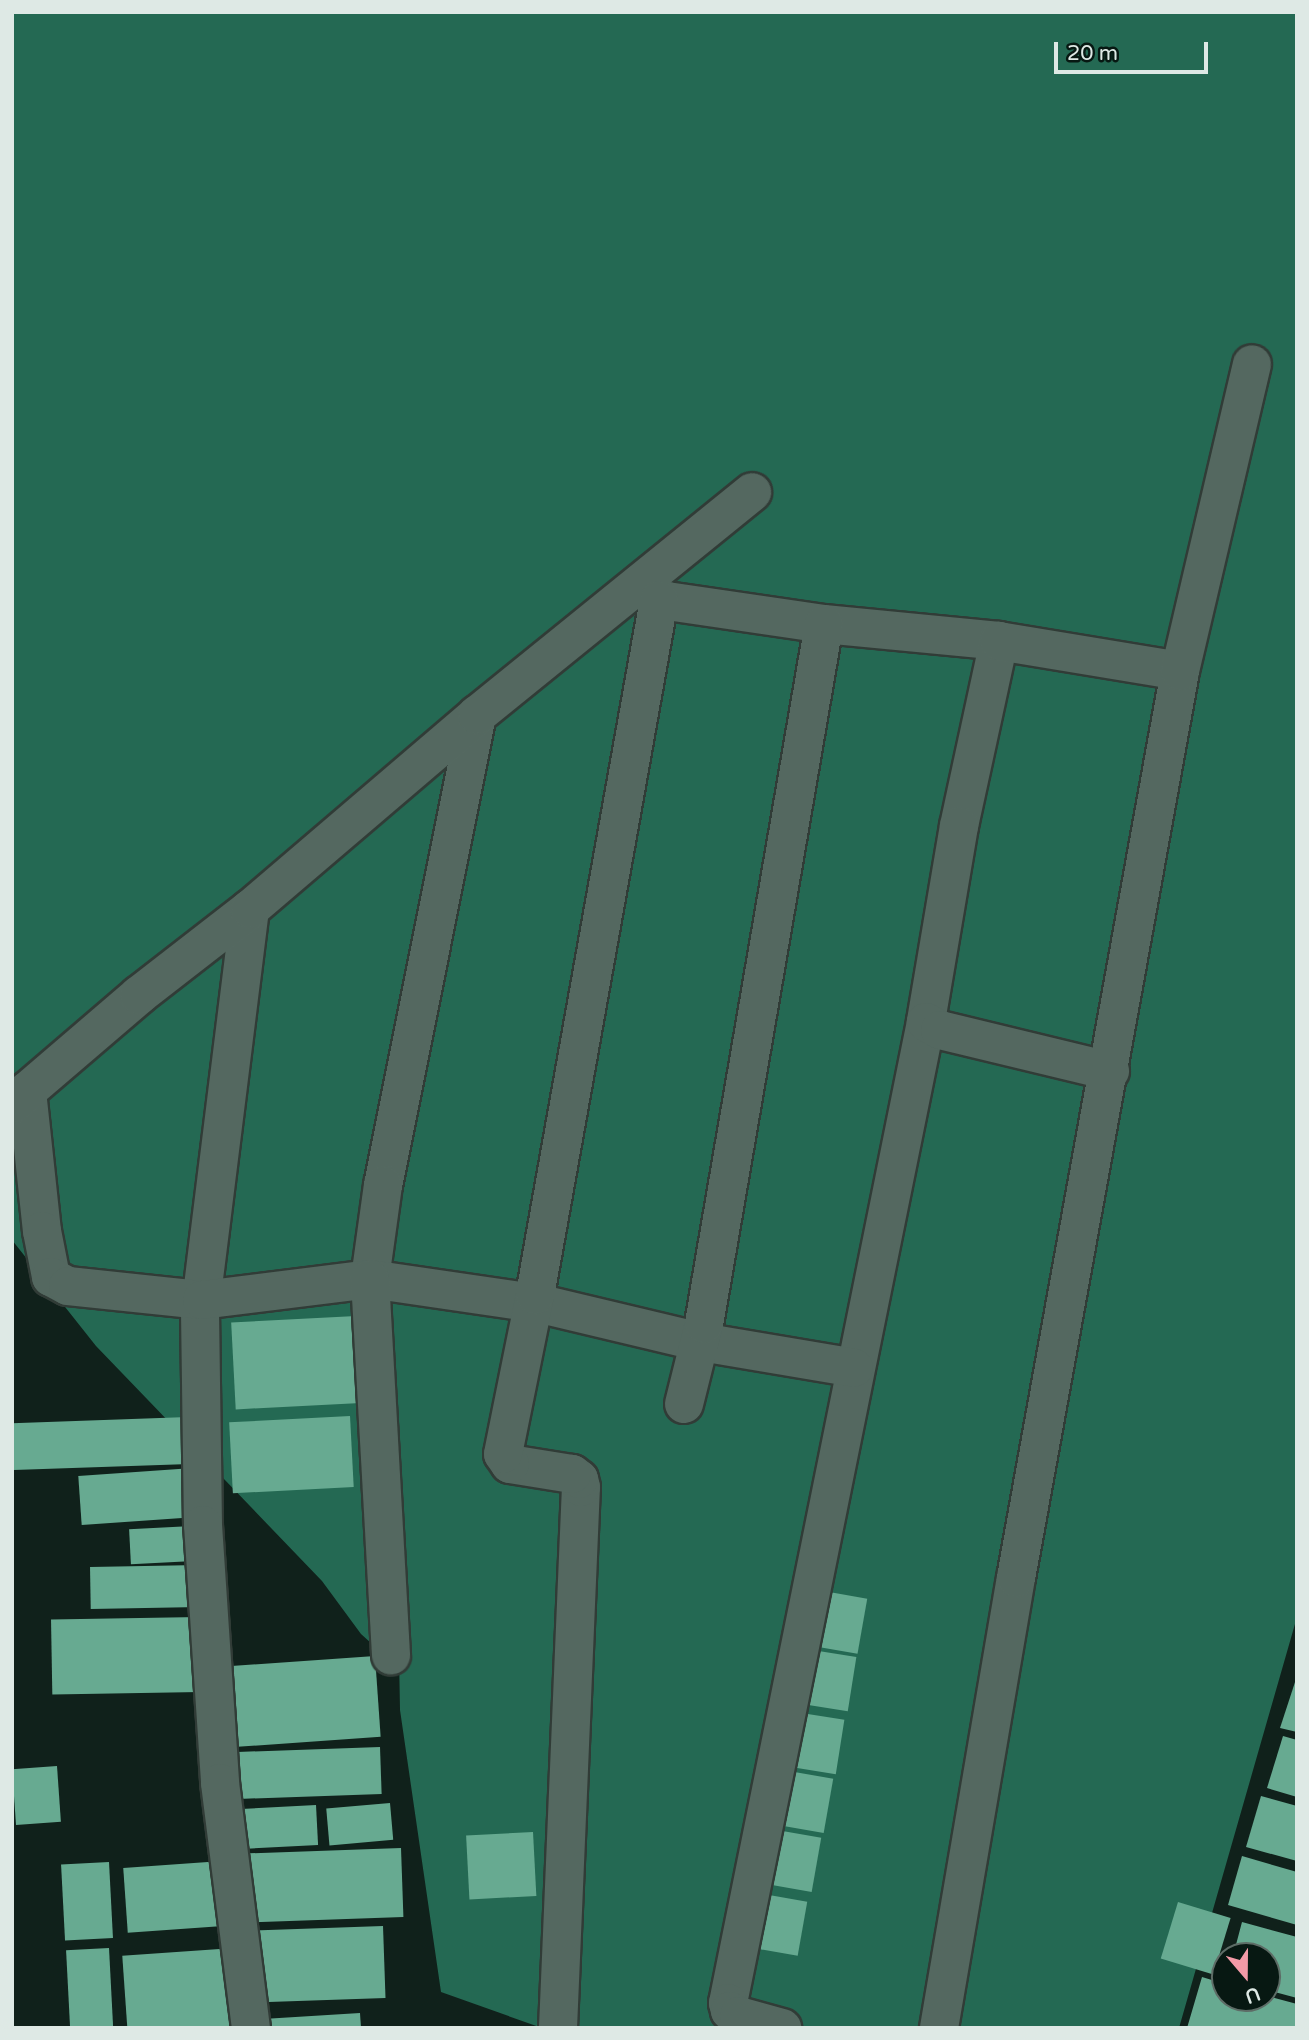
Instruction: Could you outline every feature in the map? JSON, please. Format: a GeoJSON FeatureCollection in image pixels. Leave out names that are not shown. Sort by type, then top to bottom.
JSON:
{"type":"FeatureCollection","features":[{"type":"Feature","properties":{"kind":"street"},"geometry":{"type":"LineString","coordinates":[[939,2028],[1016,1578],[1110,1071],[1180,671],[1252,364]]}},
{"type":"Feature","properties":{"kind":"street"},"geometry":{"type":"LineString","coordinates":[[752,492],[651,591],[477,715],[250,909],[139,995],[20,1098],[51,1277],[68,1286],[202,1300],[370,1279],[534,1302],[701,1342],[854,1368]]}},
{"type":"Feature","properties":{"kind":"street"},"geometry":{"type":"LineString","coordinates":[[651,591],[824,624],[999,641],[1180,671]]}},
{"type":"Feature","properties":{"kind":"street"},"geometry":{"type":"LineString","coordinates":[[558,2028],[581,1487],[579,1479],[572,1474],[510,1465],[503,1454],[534,1302],[651,591]]}},
{"type":"Feature","properties":{"kind":"street"},"geometry":{"type":"LineString","coordinates":[[684,1404],[701,1342],[824,624]]}},
{"type":"Feature","properties":{"kind":"street"},"geometry":{"type":"LineString","coordinates":[[782,2028],[738,2016],[730,2011],[729,2003],[854,1368],[926,1022],[959,826],[999,641]]}},
{"type":"Feature","properties":{"kind":"street"},"geometry":{"type":"LineString","coordinates":[[391,1655],[370,1279],[383,1185],[477,715]]}},
{"type":"Feature","properties":{"kind":"street"},"geometry":{"type":"LineString","coordinates":[[250,909],[202,1300],[203,1525],[220,1783],[251,2028]]}},
{"type":"Feature","properties":{"kind":"street"},"geometry":{"type":"LineString","coordinates":[[926,1022],[940,1030],[1110,1071]]}},
{"type":"Feature","properties":{"kind":"shaded area"},"geometry":{"type":"Polygon","coordinates":[[[12,12],[1297,12],[1297,1617],[1179,2028],[542,2028],[441,1992],[400,1710],[399,1656],[382,1653],[361,1634],[322,1581],[96,1346],[12,1240],[12,12]]]}},
{"type":"Feature","properties":{"kind":"building"},"geometry":{"type":"Polygon","coordinates":[[[356,1316],[361,1403],[236,1409],[231,1323],[356,1316]]]}},
{"type":"Feature","properties":{"kind":"building"},"geometry":{"type":"Polygon","coordinates":[[[350,1416],[354,1487],[233,1493],[229,1422],[350,1416]]]}},
{"type":"Feature","properties":{"kind":"building"},"geometry":{"type":"Polygon","coordinates":[[[188,1417],[190,1464],[14,1470],[12,1423],[188,1417]]]}},
{"type":"Feature","properties":{"kind":"building"},"geometry":{"type":"Polygon","coordinates":[[[193,1468],[196,1517],[82,1525],[78,1476],[193,1468]]]}},
{"type":"Feature","properties":{"kind":"building"},"geometry":{"type":"Polygon","coordinates":[[[192,1526],[194,1561],[131,1564],[129,1529],[192,1526]]]}},
{"type":"Feature","properties":{"kind":"building"},"geometry":{"type":"Polygon","coordinates":[[[199,1565],[200,1607],[91,1609],[90,1567],[199,1565]]]}},
{"type":"Feature","properties":{"kind":"building"},"geometry":{"type":"Polygon","coordinates":[[[818,1590],[867,1599],[858,1654],[808,1645],[818,1590]]]}},
{"type":"Feature","properties":{"kind":"building"},"geometry":{"type":"Polygon","coordinates":[[[199,1617],[200,1692],[52,1695],[51,1620],[199,1617]]]}},
{"type":"Feature","properties":{"kind":"building"},"geometry":{"type":"Polygon","coordinates":[[[806,1649],[856,1657],[848,1711],[797,1703],[806,1649]]]}},
{"type":"Feature","properties":{"kind":"building"},"geometry":{"type":"Polygon","coordinates":[[[375,1656],[381,1737],[223,1748],[217,1667],[375,1656]]]}},
{"type":"Feature","properties":{"kind":"building"},"geometry":{"type":"Polygon","coordinates":[[[1297,1676],[1297,1732],[1280,1728],[1297,1676]]]}},
{"type":"Feature","properties":{"kind":"building"},"geometry":{"type":"Polygon","coordinates":[[[795,1712],[844,1720],[836,1774],[786,1766],[795,1712]]]}},
{"type":"Feature","properties":{"kind":"building"},"geometry":{"type":"Polygon","coordinates":[[[1283,1736],[1297,1740],[1297,1797],[1267,1788],[1283,1736]]]}},
{"type":"Feature","properties":{"kind":"building"},"geometry":{"type":"Polygon","coordinates":[[[380,1747],[382,1794],[233,1799],[231,1752],[380,1747]]]}},
{"type":"Feature","properties":{"kind":"building"},"geometry":{"type":"Polygon","coordinates":[[[57,1766],[61,1822],[16,1825],[12,1769],[57,1766]]]}},
{"type":"Feature","properties":{"kind":"building"},"geometry":{"type":"Polygon","coordinates":[[[783,1770],[833,1779],[824,1833],[773,1824],[783,1770]]]}},
{"type":"Feature","properties":{"kind":"building"},"geometry":{"type":"Polygon","coordinates":[[[1261,1796],[1297,1806],[1297,1861],[1246,1847],[1261,1796]]]}},
{"type":"Feature","properties":{"kind":"building"},"geometry":{"type":"Polygon","coordinates":[[[390,1803],[393,1840],[329,1845],[326,1809],[390,1803]]]}},
{"type":"Feature","properties":{"kind":"building"},"geometry":{"type":"Polygon","coordinates":[[[316,1805],[318,1845],[238,1849],[236,1809],[316,1805]]]}},
{"type":"Feature","properties":{"kind":"building"},"geometry":{"type":"Polygon","coordinates":[[[771,1829],[821,1838],[812,1892],[761,1883],[771,1829]]]}},
{"type":"Feature","properties":{"kind":"building"},"geometry":{"type":"Polygon","coordinates":[[[533,1832],[536,1896],[469,1899],[466,1836],[533,1832]]]}},
{"type":"Feature","properties":{"kind":"building"},"geometry":{"type":"Polygon","coordinates":[[[401,1848],[403,1917],[246,1922],[243,1854],[401,1848]]]}},
{"type":"Feature","properties":{"kind":"building"},"geometry":{"type":"Polygon","coordinates":[[[1242,1856],[1297,1872],[1297,1925],[1228,1905],[1242,1856]]]}},
{"type":"Feature","properties":{"kind":"building"},"geometry":{"type":"Polygon","coordinates":[[[222,1861],[227,1926],[128,1933],[123,1868],[222,1861]]]}},
{"type":"Feature","properties":{"kind":"building"},"geometry":{"type":"Polygon","coordinates":[[[109,1862],[113,1938],[65,1940],[61,1865],[109,1862]]]}},
{"type":"Feature","properties":{"kind":"building"},"geometry":{"type":"Polygon","coordinates":[[[758,1893],[807,1902],[798,1956],[748,1947],[758,1893]]]}},
{"type":"Feature","properties":{"kind":"building"},"geometry":{"type":"Polygon","coordinates":[[[1178,1902],[1231,1918],[1223,1942],[1211,1942],[1211,1974],[1161,1958],[1178,1902]]]}},
{"type":"Feature","properties":{"kind":"building"},"geometry":{"type":"Polygon","coordinates":[[[1242,1922],[1297,1937],[1297,1998],[1281,1994],[1281,1942],[1237,1942],[1242,1922]]]}},
{"type":"Feature","properties":{"kind":"building"},"geometry":{"type":"Polygon","coordinates":[[[383,1926],[386,1998],[254,2003],[251,1931],[383,1926]]]}},
{"type":"Feature","properties":{"kind":"building"},"geometry":{"type":"Polygon","coordinates":[[[109,1948],[113,2028],[70,2028],[66,1950],[109,1948]]]}},
{"type":"Feature","properties":{"kind":"building"},"geometry":{"type":"Polygon","coordinates":[[[234,1948],[240,2028],[127,2028],[122,1956],[234,1948]]]}},
{"type":"Feature","properties":{"kind":"building"},"geometry":{"type":"Polygon","coordinates":[[[1202,1977],[1211,1980],[1211,2012],[1281,2012],[1281,2000],[1297,2004],[1297,2028],[1187,2028],[1202,1977]]]}},
{"type":"Feature","properties":{"kind":"building"},"geometry":{"type":"Polygon","coordinates":[[[360,2013],[361,2028],[264,2028],[263,2019],[360,2013]]]}}]}
